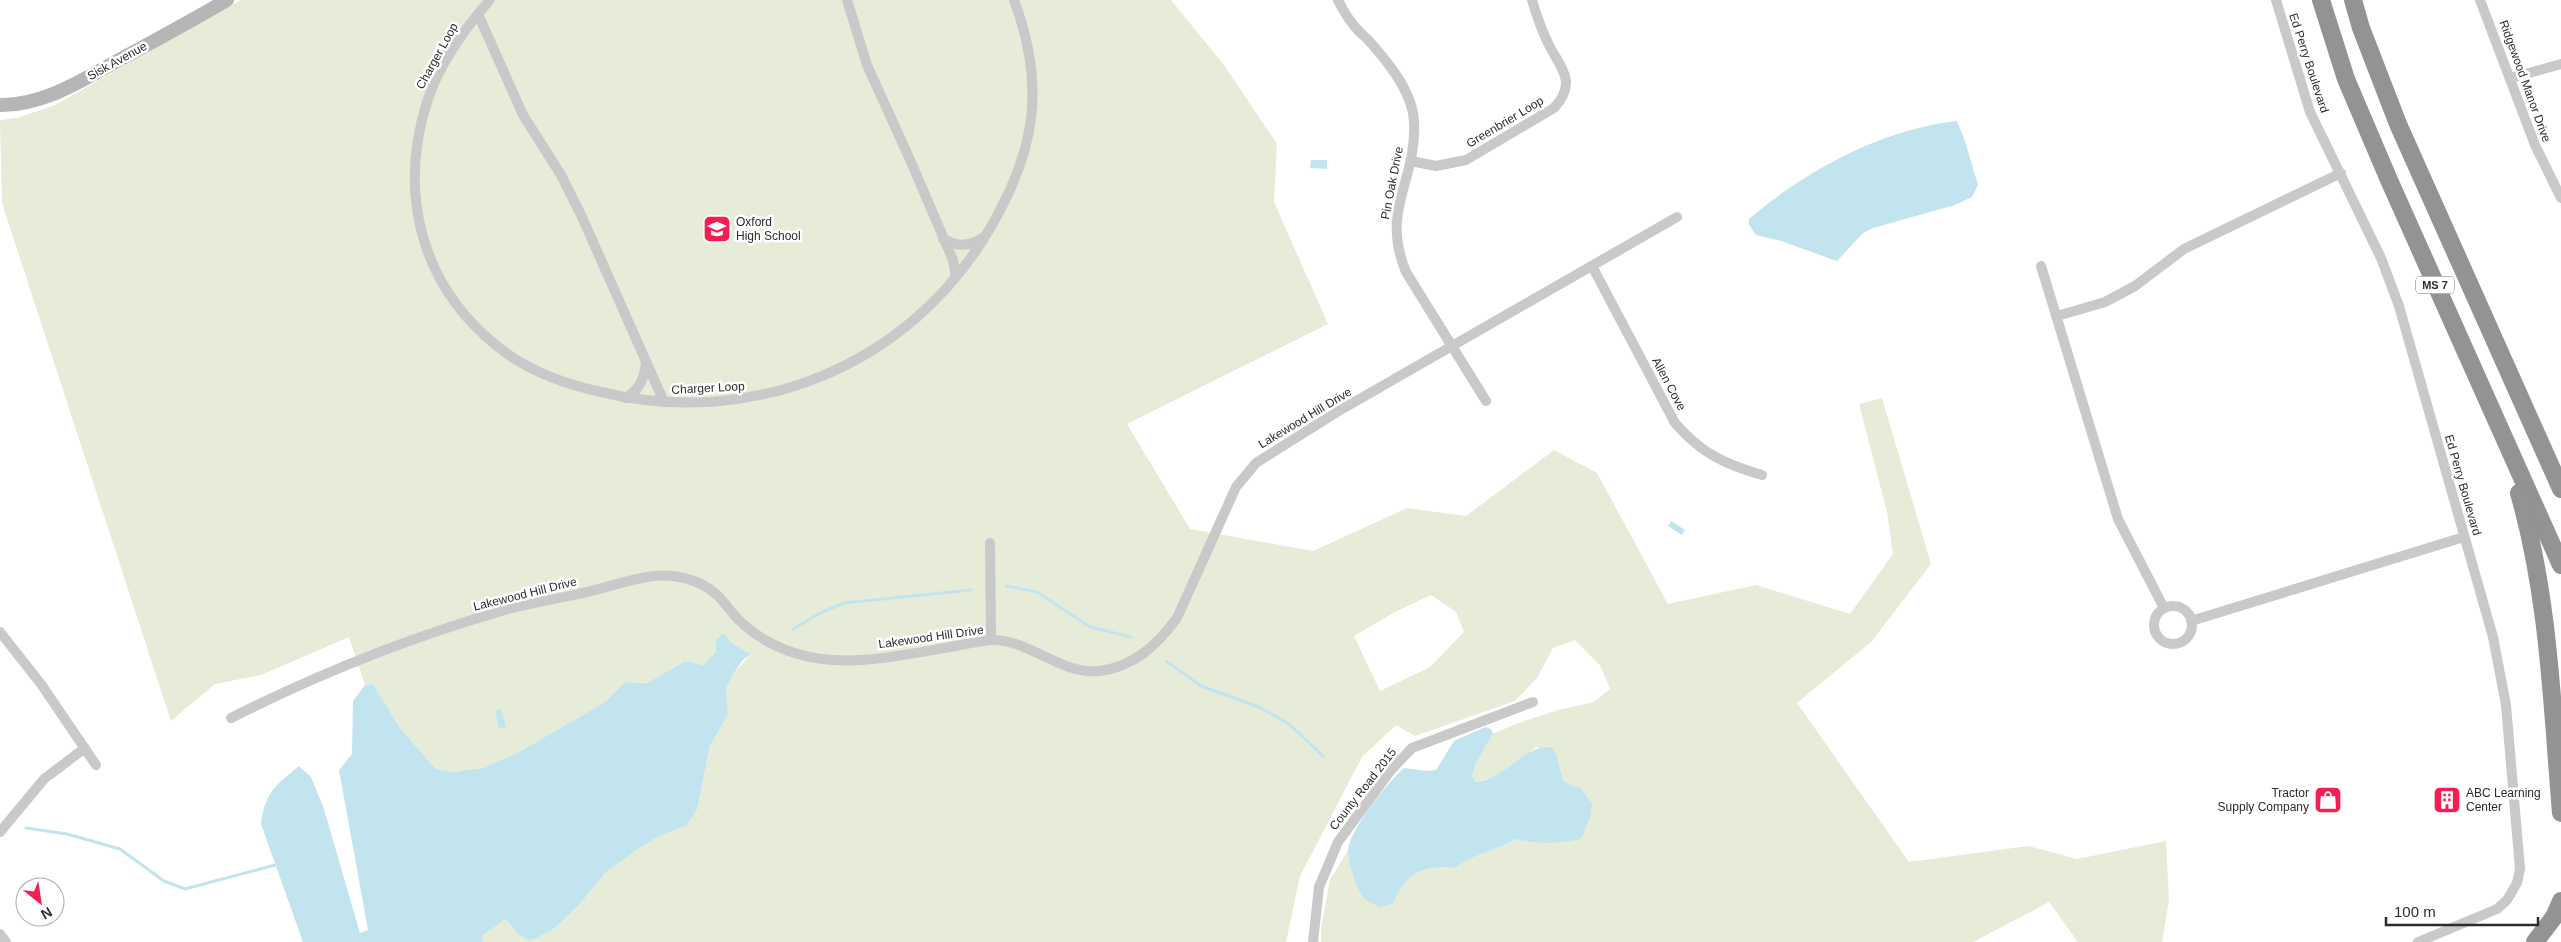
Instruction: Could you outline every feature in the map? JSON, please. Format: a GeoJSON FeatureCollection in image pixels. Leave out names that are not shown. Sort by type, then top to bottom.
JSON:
{"type":"FeatureCollection","features":[{"type":"Feature","properties":{"kind":"highway","name":"MS 7"},"geometry":{"type":"LineString","coordinates":[[2322,0],[2346,79],[2561,564]]}},
{"type":"Feature","properties":{"kind":"highway","name":"MS 7"},"geometry":{"type":"LineString","coordinates":[[2353,0],[2361,28],[2398,124],[2561,489]]}},
{"type":"Feature","properties":{"kind":"highway"},"geometry":{"type":"LineString","coordinates":[[2523,407],[2561,472]]}},
{"type":"Feature","properties":{"kind":"highway"},"geometry":{"type":"LineString","coordinates":[[2501,430],[2526,516],[2539,576],[2548,640],[2561,813]]}},
{"type":"Feature","properties":{"kind":"highway"},"geometry":{"type":"LineString","coordinates":[[2535,942],[2554,917],[2561,901]]}},
{"type":"Feature","properties":{"kind":"street","name":"Sisk Avenue"},"geometry":{"type":"LineString","coordinates":[[0,105],[14,105],[45,97],[75,84],[227,0]]}},
{"type":"Feature","properties":{"kind":"street","name":"Charger Loop"},"geometry":{"type":"LineString","coordinates":[[490,0],[452,50],[427,99],[417,140],[414,176],[417,214],[422,240],[436,273],[453,300],[498,348],[534,369],[569,383],[625,398],[664,402],[712,403],[754,398],[794,387],[833,372],[905,328],[938,298],[973,257],[986,236],[1019,169],[1030,132],[1033,97],[1032,64],[1026,33],[1014,0]]}},
{"type":"Feature","properties":{"kind":"street"},"geometry":{"type":"LineString","coordinates":[[847,0],[867,64],[912,162],[953,260],[956,277]]}},
{"type":"Feature","properties":{"kind":"street","name":"Pin Oak Drive"},"geometry":{"type":"LineString","coordinates":[[1338,0],[1352,24],[1370,41],[1394,73],[1407,97],[1414,121],[1411,161],[1397,209],[1395,234],[1398,252],[1406,272],[1486,402]]}},
{"type":"Feature","properties":{"kind":"street","name":"Greenbrier Loop"},"geometry":{"type":"LineString","coordinates":[[1411,161],[1436,166],[1466,160],[1554,108],[1562,99],[1566,79],[1547,43],[1532,0]]}},
{"type":"Feature","properties":{"kind":"street","name":"Ed Perry Boulevard"},"geometry":{"type":"LineString","coordinates":[[2276,0],[2310,112],[2341,172],[2381,258],[2399,306],[2493,637],[2506,705],[2520,869],[2517,884],[2507,900],[2496,909],[2418,942]]}},
{"type":"Feature","properties":{"kind":"street","name":"Ridgewood Manor Drive"},"geometry":{"type":"LineString","coordinates":[[2480,0],[2535,145],[2561,198]]}},
{"type":"Feature","properties":{"kind":"street"},"geometry":{"type":"LineString","coordinates":[[478,14],[524,115],[544,144],[574,201],[664,402]]}},
{"type":"Feature","properties":{"kind":"street"},"geometry":{"type":"LineString","coordinates":[[2511,78],[2561,64]]}},
{"type":"Feature","properties":{"kind":"street"},"geometry":{"type":"LineString","coordinates":[[2057,316],[2105,302],[2135,286],[2184,249],[2341,172]]}},
{"type":"Feature","properties":{"kind":"street","name":"Lakewood Hill Drive"},"geometry":{"type":"LineString","coordinates":[[231,718],[303,682],[448,628],[501,611],[652,576],[687,578],[699,583],[715,593],[740,621],[766,640],[808,656],[842,659],[868,658],[991,640],[1013,642],[1071,666],[1096,671],[1121,666],[1143,655],[1163,637],[1177,618],[1236,487],[1256,463],[1292,439],[1677,217]]}},
{"type":"Feature","properties":{"kind":"street"},"geometry":{"type":"LineString","coordinates":[[943,238],[964,246],[986,236]]}},
{"type":"Feature","properties":{"kind":"street","name":"Allen Cove"},"geometry":{"type":"LineString","coordinates":[[1592,266],[1675,423],[1691,442],[1715,458],[1762,475]]}},
{"type":"Feature","properties":{"kind":"street"},"geometry":{"type":"LineString","coordinates":[[2041,266],[2118,519],[2164,608]]}},
{"type":"Feature","properties":{"kind":"street"},"geometry":{"type":"LineString","coordinates":[[625,398],[634,393],[641,384],[646,361]]}},
{"type":"Feature","properties":{"kind":"street"},"geometry":{"type":"LineString","coordinates":[[2191,621],[2464,537]]}},
{"type":"Feature","properties":{"kind":"street"},"geometry":{"type":"LineString","coordinates":[[990,543],[991,640]]}},
{"type":"Feature","properties":{"kind":"street"},"geometry":{"type":"LineString","coordinates":[[2170,606],[2181,608],[2190,616],[2192,628],[2185,639],[2180,642],[2167,642],[2157,635],[2155,628],[2156,617],[2164,608],[2170,606]]}},
{"type":"Feature","properties":{"kind":"street"},"geometry":{"type":"LineString","coordinates":[[0,632],[40,684],[96,765]]}},
{"type":"Feature","properties":{"kind":"street","name":"County Road 2015"},"geometry":{"type":"LineString","coordinates":[[1313,942],[1319,887],[1338,842],[1392,770],[1412,748],[1533,702]]}},
{"type":"Feature","properties":{"kind":"street"},"geometry":{"type":"LineString","coordinates":[[0,832],[44,779],[86,748]]}},
{"type":"Feature","properties":{"kind":"street"},"geometry":{"type":"LineString","coordinates":[[0,934],[6,942]]}},
{"type":"Feature","properties":{"kind":"green space"},"geometry":{"type":"Polygon","coordinates":[[[241,0],[1171,0],[1224,65],[1277,144],[1274,202],[1328,324],[1127,424],[1190,529],[1313,551],[1407,508],[1466,516],[1554,450],[1597,473],[1668,604],[1756,585],[1850,614],[1893,554],[1887,512],[1859,404],[1882,398],[1931,564],[1871,642],[1797,703],[1909,862],[2028,846],[2077,859],[2166,841],[2169,900],[2162,942],[2078,942],[2049,902],[1973,942],[1321,942],[1321,928],[1330,880],[1348,850],[1351,868],[1394,903],[1404,883],[1418,872],[1434,868],[1456,868],[1470,859],[1516,839],[1529,842],[1572,786],[1563,780],[1557,756],[1536,747],[1500,776],[1476,782],[1472,776],[1476,763],[1493,734],[1518,723],[1558,710],[1594,702],[1610,689],[1600,665],[1575,640],[1553,648],[1537,678],[1515,701],[1415,736],[1396,725],[1362,757],[1300,876],[1286,942],[483,942],[482,936],[506,919],[516,932],[537,938],[555,928],[580,904],[606,872],[661,835],[686,826],[697,810],[710,746],[728,714],[726,689],[734,673],[751,654],[732,643],[717,640],[716,652],[703,665],[685,661],[647,683],[625,682],[605,702],[519,752],[484,769],[454,772],[436,769],[400,728],[373,684],[365,685],[349,637],[261,675],[215,684],[171,721],[2,203],[0,120],[17,118],[55,105],[241,0]],[[1431,595],[1395,612],[1354,636],[1380,691],[1430,667],[1464,632],[1456,612],[1431,595]]]}},
{"type":"Feature","properties":{"kind":"water"},"geometry":{"type":"Polygon","coordinates":[[[1957,121],[1978,185],[1972,197],[1955,205],[1873,228],[1863,233],[1837,261],[1781,241],[1756,235],[1749,225],[1749,219],[1771,201],[1820,169],[1846,155],[1901,133],[1957,121]]]}},
{"type":"Feature","properties":{"kind":"water"},"geometry":{"type":"Polygon","coordinates":[[[1311,160],[1327,160],[1327,169],[1310,168],[1311,160]]]}},
{"type":"Feature","properties":{"kind":"water"},"geometry":{"type":"Polygon","coordinates":[[[1671,521],[1685,530],[1682,535],[1668,526],[1671,521]]]}},
{"type":"Feature","properties":{"kind":"water"},"geometry":{"type":"Polygon","coordinates":[[[723,633],[732,643],[751,654],[742,661],[726,689],[728,714],[710,746],[697,810],[686,826],[661,835],[606,872],[580,904],[555,928],[537,938],[528,940],[516,932],[506,919],[482,936],[483,942],[303,942],[261,824],[265,804],[272,790],[299,766],[311,777],[324,809],[360,933],[368,930],[339,770],[352,754],[353,701],[365,685],[373,684],[400,728],[436,769],[454,772],[484,768],[519,752],[605,702],[625,682],[647,683],[685,661],[703,665],[716,652],[716,640],[723,633]]]}},
{"type":"Feature","properties":{"kind":"water"},"geometry":{"type":"Polygon","coordinates":[[[501,709],[506,727],[499,729],[495,711],[501,709]]]}},
{"type":"Feature","properties":{"kind":"water"},"geometry":{"type":"Polygon","coordinates":[[[1485,727],[1491,729],[1493,734],[1476,763],[1472,776],[1476,782],[1497,775],[1532,751],[1552,747],[1557,756],[1563,780],[1572,786],[1581,788],[1592,804],[1590,818],[1581,839],[1548,843],[1516,839],[1470,859],[1456,868],[1434,868],[1418,872],[1404,883],[1394,903],[1380,907],[1366,900],[1355,881],[1348,854],[1350,841],[1362,819],[1404,768],[1427,771],[1436,770],[1454,741],[1485,727]]]}},
{"type":"Feature","properties":{"kind":"waterway"},"geometry":{"type":"LineString","coordinates":[[1006,586],[1037,592],[1090,627],[1131,637]]}},
{"type":"Feature","properties":{"kind":"waterway"},"geometry":{"type":"LineString","coordinates":[[793,629],[820,613],[844,603],[971,590]]}},
{"type":"Feature","properties":{"kind":"waterway"},"geometry":{"type":"LineString","coordinates":[[1166,661],[1201,686],[1259,707],[1289,724],[1323,756]]}},
{"type":"Feature","properties":{"kind":"waterway"},"geometry":{"type":"LineString","coordinates":[[26,828],[67,834],[120,849],[164,881],[185,889],[275,865]]}},
{"type":"Feature","properties":{"kind":"place","name":"Oxford High School"},"geometry":{"type":"Point","coordinates":[717,229]}},
{"type":"Feature","properties":{"kind":"place","name":"Tractor Supply Company"},"geometry":{"type":"Point","coordinates":[2328,800]}},
{"type":"Feature","properties":{"kind":"place","name":"ABC Learning Center"},"geometry":{"type":"Point","coordinates":[2447,800]}}]}
